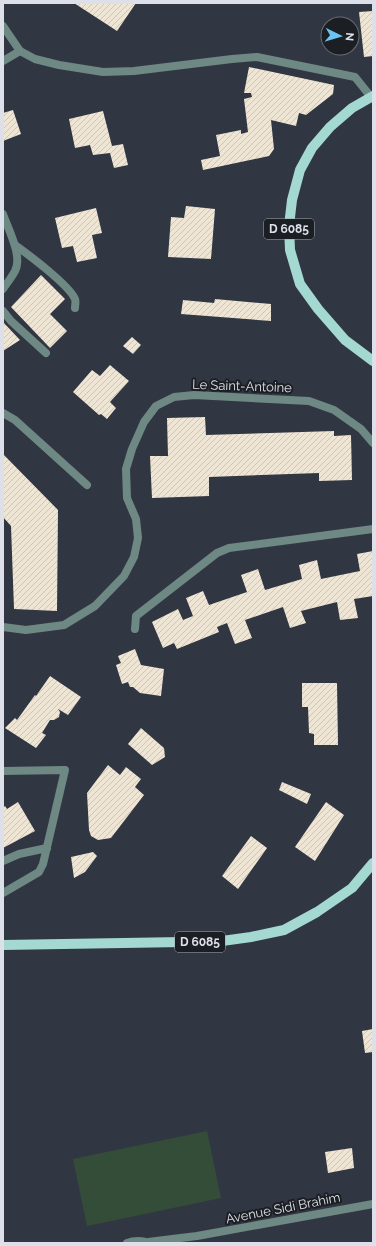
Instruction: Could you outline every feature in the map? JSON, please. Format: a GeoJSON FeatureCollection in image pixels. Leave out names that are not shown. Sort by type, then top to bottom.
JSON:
{"type":"FeatureCollection","features":[{"type":"Feature","properties":{"kind":"main road","name":"D 6085"},"geometry":{"type":"LineString","coordinates":[[372,96],[352,108],[330,127],[312,148],[300,170],[292,200],[288,226],[290,250],[300,284],[318,309],[345,340],[373,361]]}},
{"type":"Feature","properties":{"kind":"main road","name":"D 6085"},"geometry":{"type":"LineString","coordinates":[[3,945],[222,941],[284,930],[316,912],[352,888],[373,863]]}},
{"type":"Feature","properties":{"kind":"street"},"geometry":{"type":"LineString","coordinates":[[3,26],[20,50],[35,59],[59,65],[103,72],[134,71],[257,57],[355,77],[372,96]]}},
{"type":"Feature","properties":{"kind":"street"},"geometry":{"type":"LineString","coordinates":[[3,61],[20,50]]}},
{"type":"Feature","properties":{"kind":"street"},"geometry":{"type":"LineString","coordinates":[[3,214],[15,244],[17,261],[16,270],[3,289]]}},
{"type":"Feature","properties":{"kind":"street"},"geometry":{"type":"LineString","coordinates":[[15,244],[45,268],[70,292],[75,300],[75,308]]}},
{"type":"Feature","properties":{"kind":"street"},"geometry":{"type":"LineString","coordinates":[[3,311],[11,321],[46,353]]}},
{"type":"Feature","properties":{"kind":"street","name":"Le Saint-Antoine"},"geometry":{"type":"LineString","coordinates":[[3,627],[26,630],[64,625],[95,606],[124,576],[134,557],[138,538],[136,519],[127,498],[126,469],[132,448],[144,422],[156,406],[174,397],[194,395],[309,401],[334,410],[360,429],[373,443]]}},
{"type":"Feature","properties":{"kind":"street"},"geometry":{"type":"LineString","coordinates":[[3,413],[14,420],[87,485]]}},
{"type":"Feature","properties":{"kind":"street"},"geometry":{"type":"LineString","coordinates":[[135,629],[136,616],[218,554],[230,548],[373,528]]}},
{"type":"Feature","properties":{"kind":"street"},"geometry":{"type":"LineString","coordinates":[[3,771],[65,770],[43,864],[39,872],[3,893]]}},
{"type":"Feature","properties":{"kind":"street"},"geometry":{"type":"LineString","coordinates":[[3,861],[19,854],[47,848]]}},
{"type":"Feature","properties":{"kind":"street","name":"Avenue Sidi Brahim"},"geometry":{"type":"LineString","coordinates":[[127,1243],[134,1240],[149,1243],[197,1236],[373,1204]]}},
{"type":"Feature","properties":{"kind":"street","name":"Avenue Sidi Brahim"},"geometry":{"type":"LineString","coordinates":[[186,1243],[197,1236]]}},
{"type":"Feature","properties":{"kind":"green space"},"geometry":{"type":"Polygon","coordinates":[[[207,1131],[221,1198],[87,1226],[73,1159],[207,1131]]]}},
{"type":"Feature","properties":{"kind":"building"},"geometry":{"type":"Polygon","coordinates":[[[74,3],[136,3],[117,31],[74,3]]]}},
{"type":"Feature","properties":{"kind":"building"},"geometry":{"type":"Polygon","coordinates":[[[373,11],[373,56],[364,57],[359,12],[373,11]]]}},
{"type":"Feature","properties":{"kind":"building"},"geometry":{"type":"Polygon","coordinates":[[[249,67],[334,85],[333,94],[306,115],[299,113],[296,126],[271,120],[274,149],[269,156],[203,170],[201,160],[220,156],[216,135],[241,130],[241,134],[248,132],[244,99],[252,97],[251,93],[244,93],[249,67]]]}},
{"type":"Feature","properties":{"kind":"building"},"geometry":{"type":"Polygon","coordinates":[[[13,110],[21,134],[3,141],[3,113],[13,110]]]}},
{"type":"Feature","properties":{"kind":"building"},"geometry":{"type":"Polygon","coordinates":[[[103,111],[112,146],[123,144],[128,165],[114,168],[110,153],[93,155],[90,145],[75,148],[69,119],[103,111]]]}},
{"type":"Feature","properties":{"kind":"building"},"geometry":{"type":"Polygon","coordinates":[[[186,206],[215,209],[211,259],[168,257],[171,217],[184,218],[186,206]]]}},
{"type":"Feature","properties":{"kind":"building"},"geometry":{"type":"Polygon","coordinates":[[[96,208],[102,233],[92,235],[97,258],[77,262],[73,246],[62,248],[55,218],[96,208]]]}},
{"type":"Feature","properties":{"kind":"building"},"geometry":{"type":"Polygon","coordinates":[[[41,275],[65,299],[50,314],[67,331],[50,348],[11,307],[41,275]]]}},
{"type":"Feature","properties":{"kind":"building"},"geometry":{"type":"Polygon","coordinates":[[[215,299],[271,304],[271,321],[181,314],[183,300],[214,303],[215,299]]]}},
{"type":"Feature","properties":{"kind":"building"},"geometry":{"type":"Polygon","coordinates":[[[3,322],[20,340],[3,351],[3,322]]]}},
{"type":"Feature","properties":{"kind":"building"},"geometry":{"type":"Polygon","coordinates":[[[132,337],[141,345],[133,354],[123,346],[132,337]]]}},
{"type":"Feature","properties":{"kind":"building"},"geometry":{"type":"Polygon","coordinates":[[[110,365],[129,381],[110,402],[116,408],[107,419],[101,414],[99,415],[73,392],[92,370],[100,376],[110,365]]]}},
{"type":"Feature","properties":{"kind":"building"},"geometry":{"type":"Polygon","coordinates":[[[205,417],[206,435],[334,431],[334,436],[351,435],[352,480],[319,481],[319,473],[209,477],[209,496],[152,498],[150,456],[168,456],[167,418],[205,417]]]}},
{"type":"Feature","properties":{"kind":"building"},"geometry":{"type":"Polygon","coordinates":[[[3,454],[58,510],[57,611],[14,609],[11,526],[3,517],[3,454]]]}},
{"type":"Feature","properties":{"kind":"building"},"geometry":{"type":"Polygon","coordinates":[[[373,551],[373,596],[354,599],[358,618],[340,620],[337,602],[301,611],[306,623],[290,628],[283,607],[245,620],[252,638],[235,644],[227,623],[217,627],[219,632],[177,649],[174,643],[163,648],[152,622],[178,609],[183,620],[193,616],[186,598],[203,591],[209,605],[247,592],[241,575],[258,569],[265,590],[302,579],[299,565],[317,560],[321,579],[360,571],[357,554],[373,551]]]}},
{"type":"Feature","properties":{"kind":"building"},"geometry":{"type":"Polygon","coordinates":[[[135,649],[141,665],[164,669],[161,696],[140,693],[133,687],[130,687],[128,682],[122,684],[116,665],[121,663],[118,656],[135,649]]]}},
{"type":"Feature","properties":{"kind":"building"},"geometry":{"type":"Polygon","coordinates":[[[50,676],[81,697],[68,715],[58,709],[60,712],[59,717],[54,720],[50,720],[42,733],[46,735],[36,748],[5,728],[15,718],[17,720],[50,676]]]}},
{"type":"Feature","properties":{"kind":"building"},"geometry":{"type":"Polygon","coordinates":[[[302,683],[337,683],[338,745],[314,745],[314,734],[309,733],[308,707],[302,707],[302,683]]]}},
{"type":"Feature","properties":{"kind":"building"},"geometry":{"type":"Polygon","coordinates":[[[141,728],[164,748],[165,757],[152,765],[128,744],[141,728]]]}},
{"type":"Feature","properties":{"kind":"building"},"geometry":{"type":"Polygon","coordinates":[[[108,765],[120,775],[126,767],[141,779],[135,787],[144,795],[111,838],[98,840],[91,836],[89,830],[87,793],[108,765]]]}},
{"type":"Feature","properties":{"kind":"building"},"geometry":{"type":"Polygon","coordinates":[[[282,782],[311,794],[307,804],[279,790],[282,782]]]}},
{"type":"Feature","properties":{"kind":"building"},"geometry":{"type":"Polygon","coordinates":[[[18,802],[35,831],[3,848],[3,808],[5,806],[7,809],[18,802]]]}},
{"type":"Feature","properties":{"kind":"building"},"geometry":{"type":"Polygon","coordinates":[[[326,802],[344,815],[315,861],[295,847],[326,802]]]}},
{"type":"Feature","properties":{"kind":"building"},"geometry":{"type":"Polygon","coordinates":[[[251,836],[267,848],[238,889],[222,876],[251,836]]]}},
{"type":"Feature","properties":{"kind":"building"},"geometry":{"type":"Polygon","coordinates":[[[93,852],[97,856],[85,872],[74,878],[71,857],[93,852]]]}},
{"type":"Feature","properties":{"kind":"building"},"geometry":{"type":"Polygon","coordinates":[[[373,1029],[373,1052],[365,1053],[362,1031],[373,1029]]]}},
{"type":"Feature","properties":{"kind":"building"},"geometry":{"type":"Polygon","coordinates":[[[352,1148],[354,1168],[328,1173],[325,1152],[352,1148]]]}}]}
